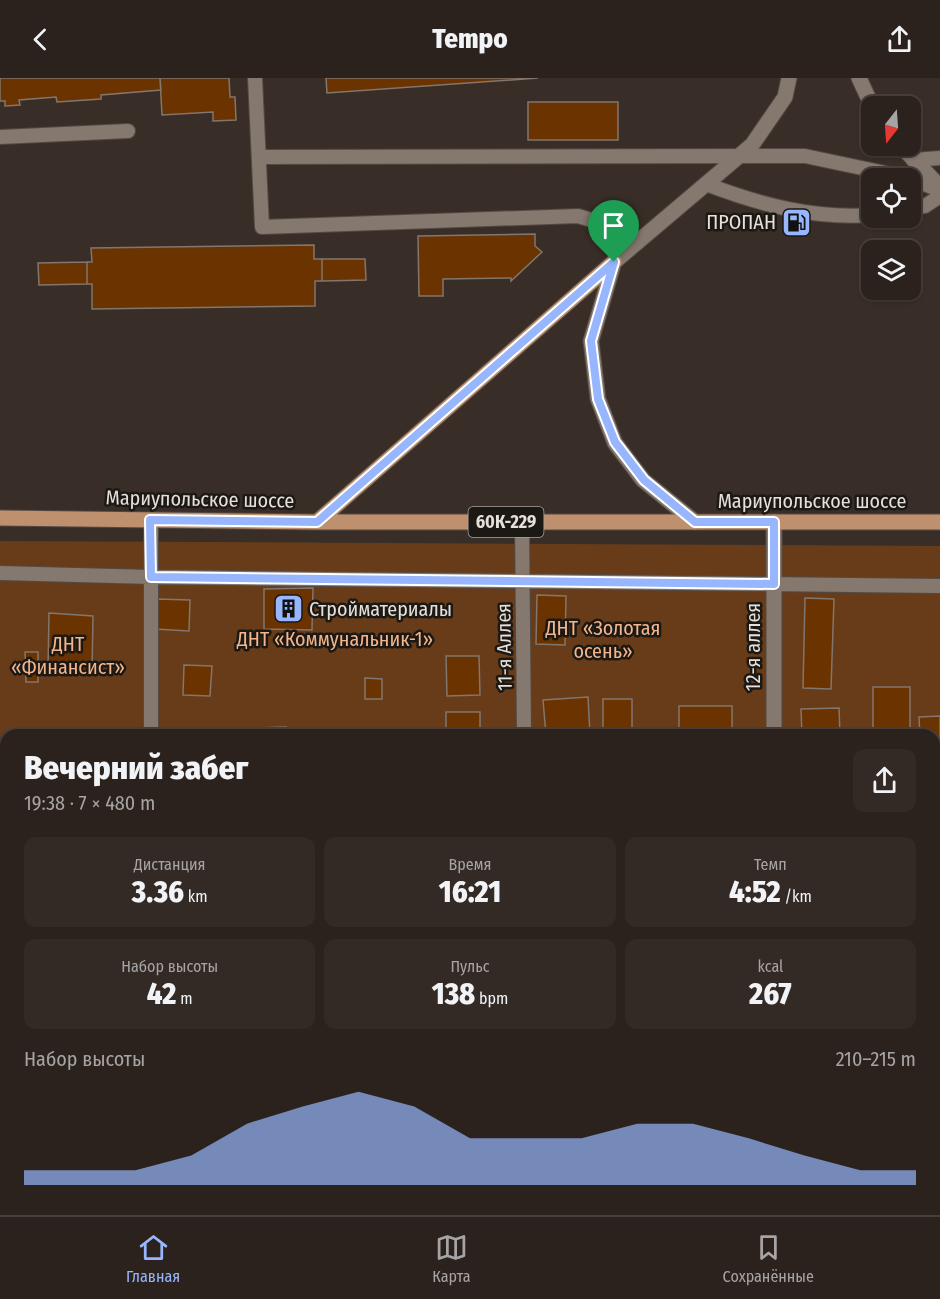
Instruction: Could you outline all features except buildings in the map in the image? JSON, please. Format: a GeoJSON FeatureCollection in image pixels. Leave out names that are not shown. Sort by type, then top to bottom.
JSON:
{"type":"FeatureCollection","features":[{"type":"Feature","properties":{"kind":"main road"},"geometry":{"type":"LineString","coordinates":[[317,522],[614,262],[741,156],[768,125],[785,97],[789,78]]}},
{"type":"Feature","properties":{"kind":"main road"},"geometry":{"type":"LineString","coordinates":[[859,78],[867,96]]}},
{"type":"Feature","properties":{"kind":"main road"},"geometry":{"type":"LineString","coordinates":[[910,156],[940,188]]}},
{"type":"Feature","properties":{"kind":"main road"},"geometry":{"type":"LineString","coordinates":[[614,262],[591,341],[598,399],[615,442],[644,480],[695,522]]}},
{"type":"Feature","properties":{"kind":"main road","name":"Мариупольское шоссе"},"geometry":{"type":"LineString","coordinates":[[0,518],[317,522],[940,522]]}},
{"type":"Feature","properties":{"kind":"main road","name":"12-я аллея"},"geometry":{"type":"LineString","coordinates":[[774,522],[774,729]]}},
{"type":"Feature","properties":{"kind":"lane"},"geometry":{"type":"LineString","coordinates":[[255,78],[262,227],[578,216],[629,231],[639,242]]}},
{"type":"Feature","properties":{"kind":"lane"},"geometry":{"type":"LineString","coordinates":[[0,137],[128,131]]}},
{"type":"Feature","properties":{"kind":"lane"},"geometry":{"type":"LineString","coordinates":[[259,157],[805,156],[861,168]]}},
{"type":"Feature","properties":{"kind":"lane"},"geometry":{"type":"LineString","coordinates":[[913,160],[940,158]]}},
{"type":"Feature","properties":{"kind":"lane"},"geometry":{"type":"LineString","coordinates":[[921,182],[940,188]]}},
{"type":"Feature","properties":{"kind":"lane"},"geometry":{"type":"LineString","coordinates":[[706,184],[752,201],[788,210],[824,216],[861,215]]}},
{"type":"Feature","properties":{"kind":"lane"},"geometry":{"type":"LineString","coordinates":[[921,207],[940,196]]}},
{"type":"Feature","properties":{"kind":"lane"},"geometry":{"type":"LineString","coordinates":[[150,520],[150,729]]}},
{"type":"Feature","properties":{"kind":"lane","name":"11-я Аллея"},"geometry":{"type":"LineString","coordinates":[[522,522],[524,729]]}},
{"type":"Feature","properties":{"kind":"lane"},"geometry":{"type":"LineString","coordinates":[[0,573],[151,577],[940,586]]}},
{"type":"Feature","properties":{"kind":"green space"},"geometry":{"type":"Polygon","coordinates":[[[0,541],[940,546],[940,729],[0,729],[0,541]]]}},
{"type":"Feature","properties":{"kind":"place","name":"ПРОПАН"},"geometry":{"type":"Point","coordinates":[797,222]}},
{"type":"Feature","properties":{"kind":"place","name":"Стройматериалы"},"geometry":{"type":"Point","coordinates":[288,609]}},
{"type":"Feature","properties":{"kind":"route"},"geometry":{"type":"LineString","coordinates":[[614,262],[591,341],[598,399],[615,442],[644,480],[695,522],[774,522],[774,584],[151,577],[150,520],[317,522],[614,262]]}},
{"type":"Feature","properties":{"kind":"park label","name":"ДНТ «Коммунальник-1»"},"geometry":{"type":"Point","coordinates":[335,639]}},
{"type":"Feature","properties":{"kind":"park label","name":"ДНТ «Золотая осень»"},"geometry":{"type":"Point","coordinates":[603,640]}},
{"type":"Feature","properties":{"kind":"park label","name":"ДНТ «Финансист»"},"geometry":{"type":"Point","coordinates":[68,656]}}]}
